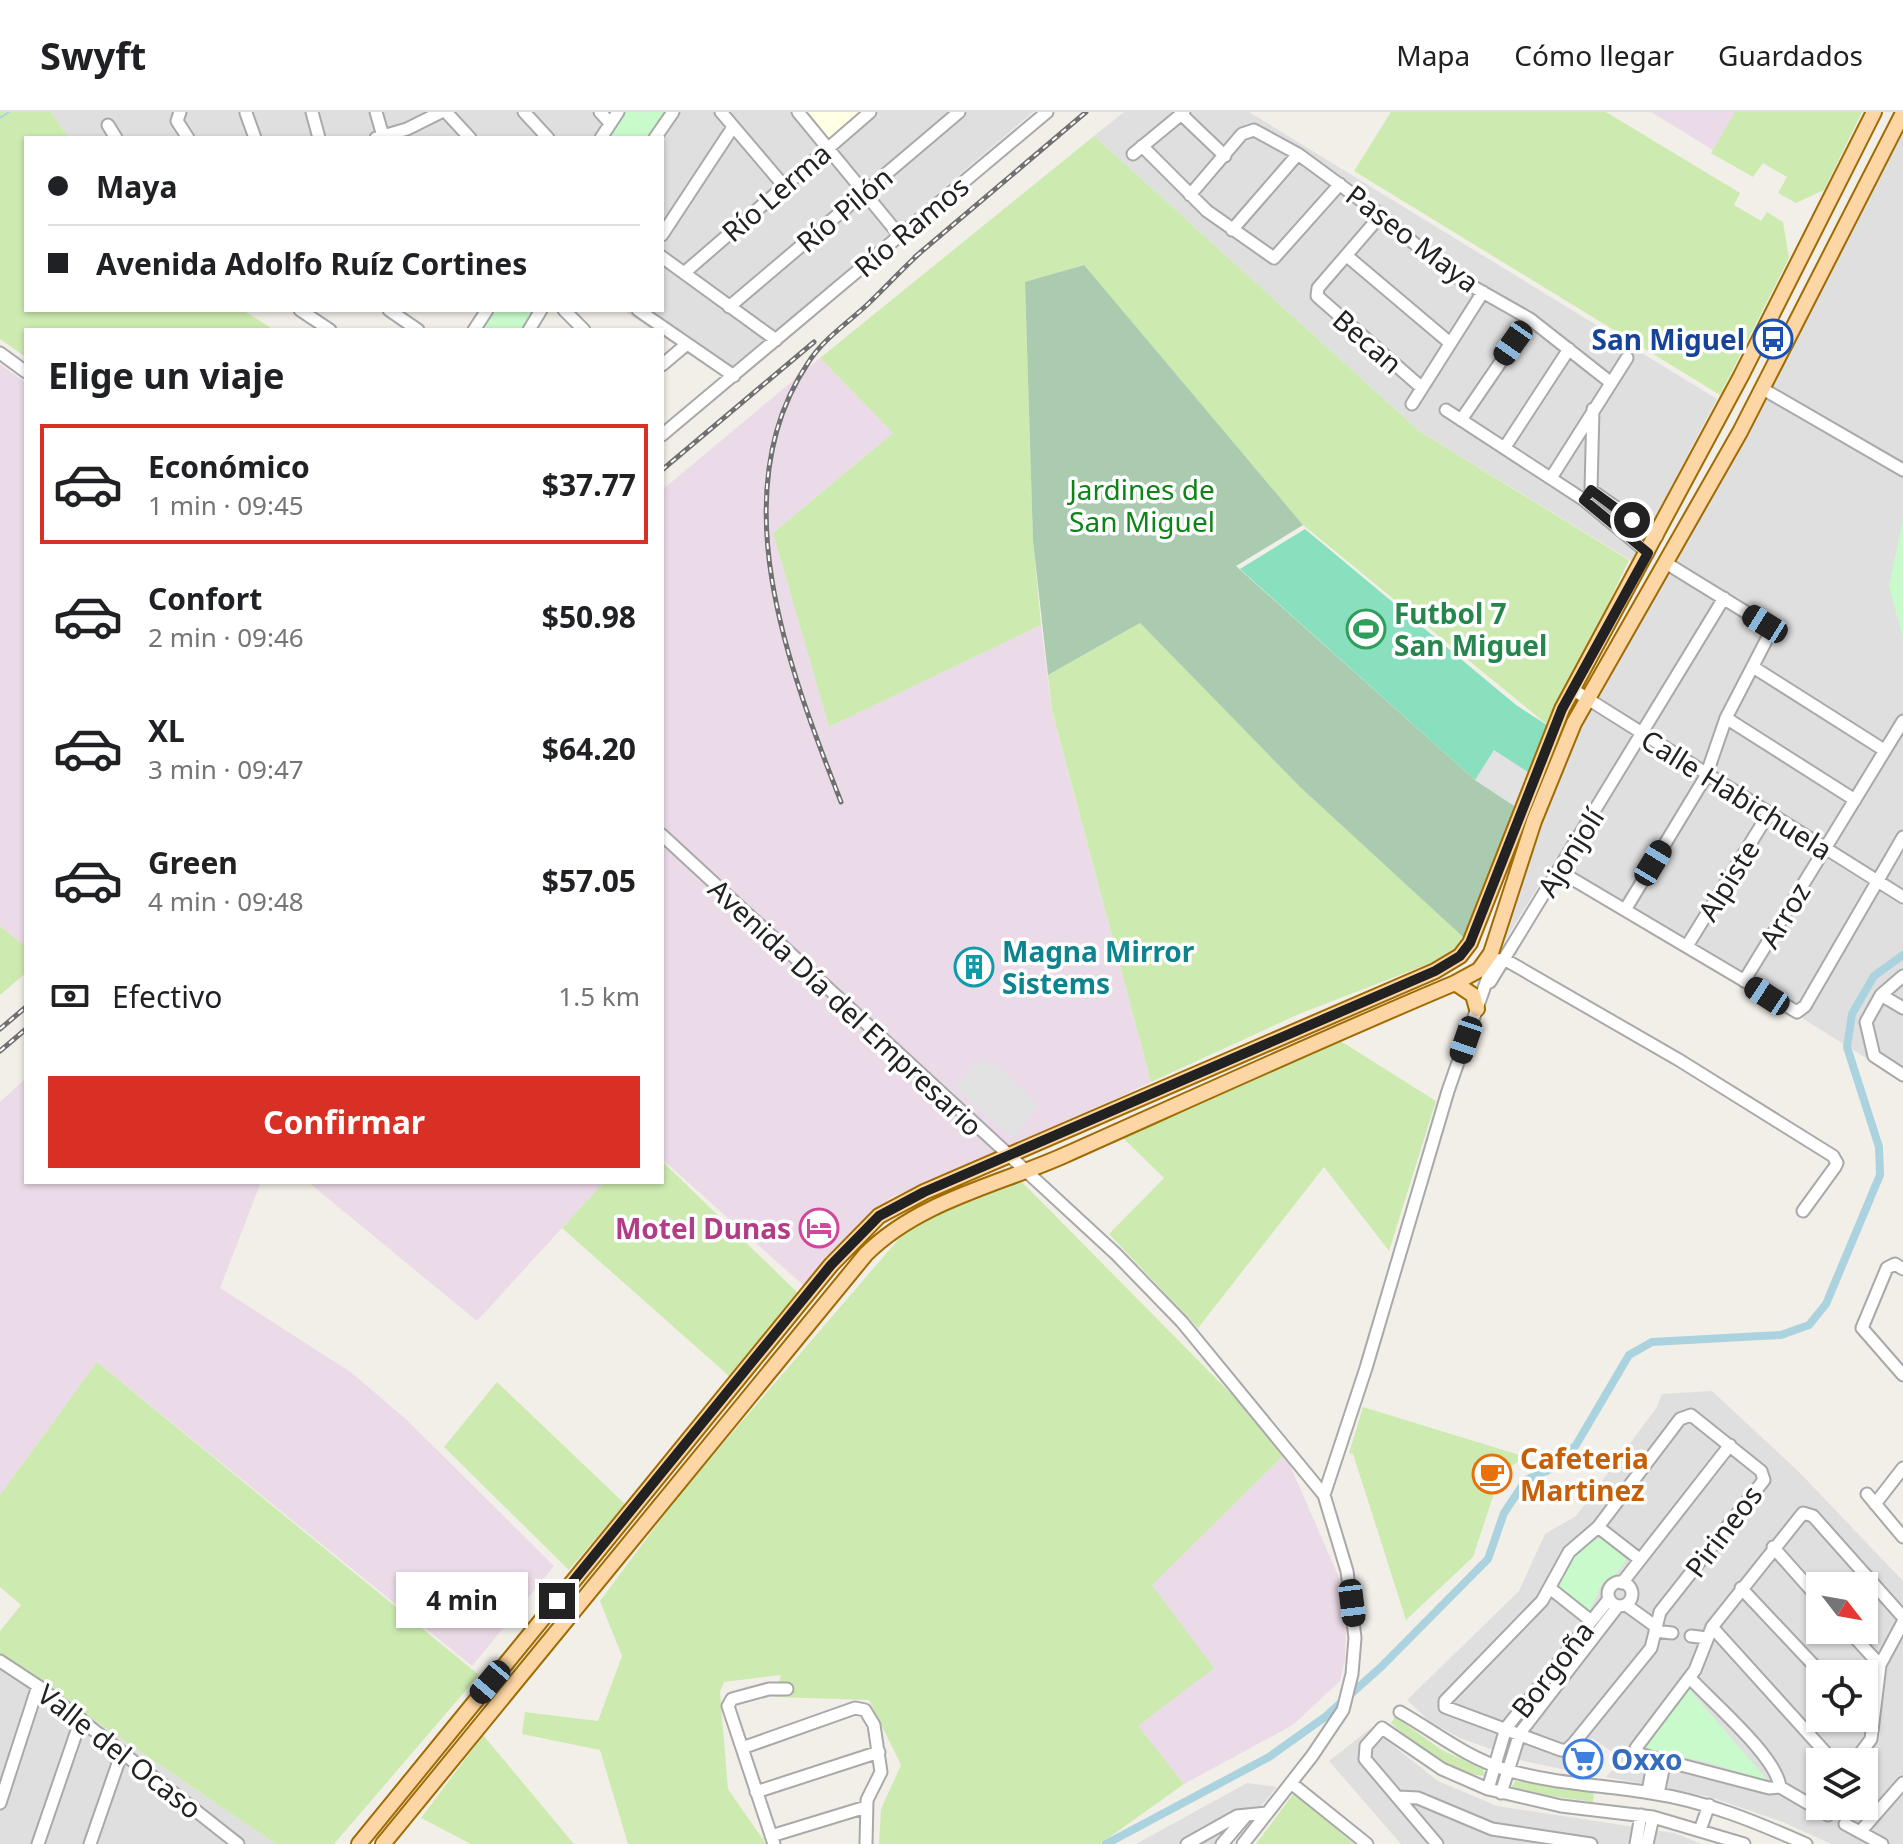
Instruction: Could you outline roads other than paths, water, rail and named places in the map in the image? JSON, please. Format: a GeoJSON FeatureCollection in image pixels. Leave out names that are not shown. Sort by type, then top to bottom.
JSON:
{"type":"FeatureCollection","features":[{"type":"Feature","properties":{"kind":"main road"},"geometry":{"type":"LineString","coordinates":[[359,1844],[849,1244],[887,1211],[1449,965],[1460,956],[1477,928],[1538,762],[1572,689],[1657,536],[1874,112]]}},
{"type":"Feature","properties":{"kind":"main road"},"geometry":{"type":"LineString","coordinates":[[383,1844],[866,1254],[905,1221],[1455,983],[1490,961],[1534,821],[1562,751],[1588,699],[1763,389],[1903,113]]}},
{"type":"Feature","properties":{"kind":"main road"},"geometry":{"type":"LineString","coordinates":[[1455,983],[1479,1002]]}},
{"type":"Feature","properties":{"kind":"street"},"geometry":{"type":"LineString","coordinates":[[180,112],[177,117],[187,136]]}},
{"type":"Feature","properties":{"kind":"street"},"geometry":{"type":"LineString","coordinates":[[252,112],[243,112],[254,136]]}},
{"type":"Feature","properties":{"kind":"street"},"geometry":{"type":"LineString","coordinates":[[312,112],[318,136]]}},
{"type":"Feature","properties":{"kind":"street"},"geometry":{"type":"LineString","coordinates":[[376,112],[379,136]]}},
{"type":"Feature","properties":{"kind":"street"},"geometry":{"type":"LineString","coordinates":[[382,136],[443,112],[468,136]]}},
{"type":"Feature","properties":{"kind":"street"},"geometry":{"type":"LineString","coordinates":[[524,112],[546,136]]}},
{"type":"Feature","properties":{"kind":"street"},"geometry":{"type":"LineString","coordinates":[[600,112],[610,123]]}},
{"type":"Feature","properties":{"kind":"street"},"geometry":{"type":"LineString","coordinates":[[602,136],[618,112]]}},
{"type":"Feature","properties":{"kind":"street"},"geometry":{"type":"LineString","coordinates":[[656,136],[673,112]]}},
{"type":"Feature","properties":{"kind":"street"},"geometry":{"type":"LineString","coordinates":[[721,112],[784,186]]}},
{"type":"Feature","properties":{"kind":"street"},"geometry":{"type":"LineString","coordinates":[[798,112],[900,236]]}},
{"type":"Feature","properties":{"kind":"street","name":"Río Lerma"},"geometry":{"type":"LineString","coordinates":[[684,273],[870,112]]}},
{"type":"Feature","properties":{"kind":"street","name":"Río Pilón"},"geometry":{"type":"LineString","coordinates":[[729,307],[959,112]]}},
{"type":"Feature","properties":{"kind":"street","name":"Río Ramos"},"geometry":{"type":"LineString","coordinates":[[664,433],[1047,112]]}},
{"type":"Feature","properties":{"kind":"street"},"geometry":{"type":"LineString","coordinates":[[1190,195],[1225,156],[1182,113],[1138,150],[1190,195],[1232,230],[1271,257],[1279,256],[1340,184]]}},
{"type":"Feature","properties":{"kind":"street"},"geometry":{"type":"LineString","coordinates":[[108,125],[115,136]]}},
{"type":"Feature","properties":{"kind":"street"},"geometry":{"type":"LineString","coordinates":[[664,232],[733,127]]}},
{"type":"Feature","properties":{"kind":"street","name":"Paseo Maya"},"geometry":{"type":"LineString","coordinates":[[1225,156],[1249,130],[1298,154],[1381,215],[1449,273],[1530,319],[1610,382]]}},
{"type":"Feature","properties":{"kind":"street"},"geometry":{"type":"LineString","coordinates":[[1232,230],[1298,154]]}},
{"type":"Feature","properties":{"kind":"street"},"geometry":{"type":"LineString","coordinates":[[1381,215],[1347,256],[1450,343]]}},
{"type":"Feature","properties":{"kind":"street","name":"Becan"},"geometry":{"type":"LineString","coordinates":[[1347,256],[1316,293],[1422,388]]}},
{"type":"Feature","properties":{"kind":"street"},"geometry":{"type":"LineString","coordinates":[[664,258],[776,340]]}},
{"type":"Feature","properties":{"kind":"street"},"geometry":{"type":"LineString","coordinates":[[1412,404],[1483,292]]}},
{"type":"Feature","properties":{"kind":"street"},"geometry":{"type":"LineString","coordinates":[[303,312],[327,328]]}},
{"type":"Feature","properties":{"kind":"street"},"geometry":{"type":"LineString","coordinates":[[392,312],[415,328]]}},
{"type":"Feature","properties":{"kind":"street"},"geometry":{"type":"LineString","coordinates":[[566,312],[582,328]]}},
{"type":"Feature","properties":{"kind":"street"},"geometry":{"type":"LineString","coordinates":[[641,312],[664,328]]}},
{"type":"Feature","properties":{"kind":"street"},"geometry":{"type":"LineString","coordinates":[[1461,420],[1530,319]]}},
{"type":"Feature","properties":{"kind":"street"},"geometry":{"type":"LineString","coordinates":[[664,328],[734,376]]}},
{"type":"Feature","properties":{"kind":"street"},"geometry":{"type":"LineString","coordinates":[[664,363],[687,344]]}},
{"type":"Feature","properties":{"kind":"street"},"geometry":{"type":"LineString","coordinates":[[1505,447],[1569,349]]}},
{"type":"Feature","properties":{"kind":"street"},"geometry":{"type":"LineString","coordinates":[[0,353],[24,371]]}},
{"type":"Feature","properties":{"kind":"street"},"geometry":{"type":"LineString","coordinates":[[1551,478],[1627,358]]}},
{"type":"Feature","properties":{"kind":"street"},"geometry":{"type":"LineString","coordinates":[[1763,389],[1903,470]]}},
{"type":"Feature","properties":{"kind":"street"},"geometry":{"type":"LineString","coordinates":[[1593,409],[1588,495],[1648,553]]}},
{"type":"Feature","properties":{"kind":"street"},"geometry":{"type":"LineString","coordinates":[[1446,410],[1551,478],[1588,495],[1657,536]]}},
{"type":"Feature","properties":{"kind":"street"},"geometry":{"type":"LineString","coordinates":[[1625,910],[1706,776],[1726,718],[1768,639],[1770,629],[1666,563]]}},
{"type":"Feature","properties":{"kind":"street","name":"Ajonjolí"},"geometry":{"type":"LineString","coordinates":[[1479,1002],[1490,961],[1559,871],[1724,598]]}},
{"type":"Feature","properties":{"kind":"street"},"geometry":{"type":"LineString","coordinates":[[1753,667],[1884,750]]}},
{"type":"Feature","properties":{"kind":"street","name":"Calle Habichuela"},"geometry":{"type":"LineString","coordinates":[[1572,689],[1903,897]]}},
{"type":"Feature","properties":{"kind":"street"},"geometry":{"type":"LineString","coordinates":[[1726,718],[1855,800]]}},
{"type":"Feature","properties":{"kind":"street","name":"Arroz"},"geometry":{"type":"LineString","coordinates":[[1744,981],[1903,721]]}},
{"type":"Feature","properties":{"kind":"street","name":"Alpiste"},"geometry":{"type":"LineString","coordinates":[[1687,946],[1769,813]]}},
{"type":"Feature","properties":{"kind":"street","name":"Avenida Día del Empresario"},"geometry":{"type":"LineString","coordinates":[[664,837],[1008,1157],[1085,1224],[1182,1322],[1324,1495]]}},
{"type":"Feature","properties":{"kind":"street"},"geometry":{"type":"LineString","coordinates":[[1559,871],[1797,1012],[1805,1006],[1903,837]]}},
{"type":"Feature","properties":{"kind":"street"},"geometry":{"type":"LineString","coordinates":[[1243,1844],[1343,1710],[1355,1654],[1347,1571],[1324,1495],[1366,1368],[1490,961],[1679,1060],[1833,1156],[1837,1163],[1835,1167],[1803,1211]]}},
{"type":"Feature","properties":{"kind":"street"},"geometry":{"type":"LineString","coordinates":[[1903,976],[1881,995],[1866,1022],[1872,1052],[1903,1075]]}},
{"type":"Feature","properties":{"kind":"street"},"geometry":{"type":"LineString","coordinates":[[1881,995],[1903,1008]]}},
{"type":"Feature","properties":{"kind":"street"},"geometry":{"type":"LineString","coordinates":[[1903,1269],[1895,1264],[1887,1268],[1862,1328],[1903,1375]]}},
{"type":"Feature","properties":{"kind":"street"},"geometry":{"type":"LineString","coordinates":[[1891,1362],[1903,1356]]}},
{"type":"Feature","properties":{"kind":"street","name":"Pirineos"},"geometry":{"type":"LineString","coordinates":[[1686,1415],[1696,1417],[1730,1445],[1761,1471],[1764,1480],[1660,1612],[1651,1648],[1569,1748],[1561,1750],[1446,1708],[1444,1703],[1551,1589],[1569,1552],[1598,1527],[1686,1415]]}},
{"type":"Feature","properties":{"kind":"street"},"geometry":{"type":"LineString","coordinates":[[1672,1633],[1655,1629],[1618,1603],[1611,1587],[1622,1583],[1638,1558],[1730,1445]]}},
{"type":"Feature","properties":{"kind":"street"},"geometry":{"type":"LineString","coordinates":[[1903,1468],[1871,1499],[1903,1537]]}},
{"type":"Feature","properties":{"kind":"street"},"geometry":{"type":"LineString","coordinates":[[1806,1799],[1780,1787],[1769,1788],[1636,1751],[1690,1678],[1709,1633],[1799,1515],[1808,1513],[1903,1620],[1880,1665],[1878,1686]]}},
{"type":"Feature","properties":{"kind":"street"},"geometry":{"type":"LineString","coordinates":[[1598,1527],[1638,1558]]}},
{"type":"Feature","properties":{"kind":"street"},"geometry":{"type":"LineString","coordinates":[[1773,1547],[1806,1584]]}},
{"type":"Feature","properties":{"kind":"street"},"geometry":{"type":"LineString","coordinates":[[1618,1603],[1632,1592],[1622,1583]]}},
{"type":"Feature","properties":{"kind":"street"},"geometry":{"type":"LineString","coordinates":[[1741,1588],[1809,1660]]}},
{"type":"Feature","properties":{"kind":"street"},"geometry":{"type":"LineString","coordinates":[[1551,1589],[1590,1620]]}},
{"type":"Feature","properties":{"kind":"street","name":"Borgoña"},"geometry":{"type":"LineString","coordinates":[[1488,1789],[1506,1728],[1590,1620],[1618,1603]]}},
{"type":"Feature","properties":{"kind":"street","name":"Borgoña"},"geometry":{"type":"LineString","coordinates":[[1501,1793],[1520,1733],[1618,1603]]}},
{"type":"Feature","properties":{"kind":"street"},"geometry":{"type":"LineString","coordinates":[[1691,1636],[1709,1633]]}},
{"type":"Feature","properties":{"kind":"street"},"geometry":{"type":"LineString","coordinates":[[1709,1633],[1820,1748]]}},
{"type":"Feature","properties":{"kind":"street"},"geometry":{"type":"LineString","coordinates":[[1861,1644],[1880,1665]]}},
{"type":"Feature","properties":{"kind":"street","name":"Valle del Ocaso"},"geometry":{"type":"LineString","coordinates":[[0,1661],[81,1719],[233,1842]]}},
{"type":"Feature","properties":{"kind":"street"},"geometry":{"type":"LineString","coordinates":[[1690,1678],[1775,1770],[1780,1787]]}},
{"type":"Feature","properties":{"kind":"street"},"geometry":{"type":"LineString","coordinates":[[0,1803],[38,1686]]}},
{"type":"Feature","properties":{"kind":"street"},"geometry":{"type":"LineString","coordinates":[[787,1689],[769,1689],[729,1702],[772,1840],[866,1807]]}},
{"type":"Feature","properties":{"kind":"street"},"geometry":{"type":"LineString","coordinates":[[742,1748],[855,1708],[865,1710],[871,1717],[881,1772],[866,1807],[866,1844]]}},
{"type":"Feature","properties":{"kind":"street"},"geometry":{"type":"LineString","coordinates":[[1400,1712],[1438,1739],[1495,1766],[1553,1781],[1653,1793],[1709,1805],[1806,1844]]}},
{"type":"Feature","properties":{"kind":"street"},"geometry":{"type":"LineString","coordinates":[[38,1844],[81,1719]]}},
{"type":"Feature","properties":{"kind":"street"},"geometry":{"type":"LineString","coordinates":[[1437,1844],[1364,1754],[1366,1746],[1382,1728],[1442,1769],[1488,1789],[1647,1816],[1744,1844]]}},
{"type":"Feature","properties":{"kind":"street"},"geometry":{"type":"LineString","coordinates":[[90,1844],[122,1752]]}},
{"type":"Feature","properties":{"kind":"street"},"geometry":{"type":"LineString","coordinates":[[756,1792],[879,1752]]}},
{"type":"Feature","properties":{"kind":"street"},"geometry":{"type":"LineString","coordinates":[[1653,1793],[1659,1759]]}},
{"type":"Feature","properties":{"kind":"street"},"geometry":{"type":"LineString","coordinates":[[1291,1783],[1367,1844]]}},
{"type":"Feature","properties":{"kind":"street"},"geometry":{"type":"LineString","coordinates":[[1860,1832],[1899,1796],[1903,1783]]}},
{"type":"Feature","properties":{"kind":"street"},"geometry":{"type":"LineString","coordinates":[[1602,1810],[1605,1787]]}},
{"type":"Feature","properties":{"kind":"street"},"geometry":{"type":"LineString","coordinates":[[1399,1797],[1424,1800],[1492,1829],[1591,1844]]}},
{"type":"Feature","properties":{"kind":"street"},"geometry":{"type":"LineString","coordinates":[[1700,1830],[1709,1805]]}},
{"type":"Feature","properties":{"kind":"street"},"geometry":{"type":"LineString","coordinates":[[1187,1844],[1237,1816],[1267,1813]]}},
{"type":"Feature","properties":{"kind":"street"},"geometry":{"type":"LineString","coordinates":[[1222,1844],[1249,1814]]}},
{"type":"Feature","properties":{"kind":"street"},"geometry":{"type":"LineString","coordinates":[[1636,1844],[1647,1816]]}},
{"type":"Feature","properties":{"kind":"street"},"geometry":{"type":"LineString","coordinates":[[1647,1816],[1647,1844]]}},
{"type":"Feature","properties":{"kind":"street"},"geometry":{"type":"LineString","coordinates":[[1845,1824],[1879,1843]]}},
{"type":"Feature","properties":{"kind":"waterway"},"geometry":{"type":"LineString","coordinates":[[0,118],[9,112]]}},
{"type":"Feature","properties":{"kind":"waterway"},"geometry":{"type":"LineString","coordinates":[[1106,1844],[1269,1757],[1325,1717],[1381,1667],[1488,1559],[1504,1513],[1526,1480],[1553,1468],[1576,1445],[1629,1355],[1652,1342],[1781,1335],[1809,1325],[1826,1304],[1880,1175],[1879,1147],[1847,1047],[1852,1014],[1874,976],[1903,955]]}},
{"type":"Feature","properties":{"kind":"railway"},"geometry":{"type":"LineString","coordinates":[[915,257],[1086,112]]}},
{"type":"Feature","properties":{"kind":"railway"},"geometry":{"type":"LineString","coordinates":[[841,802],[802,697],[772,582],[766,525],[769,468],[782,414],[814,354],[921,252]]}},
{"type":"Feature","properties":{"kind":"railway"},"geometry":{"type":"LineString","coordinates":[[664,468],[814,342]]}},
{"type":"Feature","properties":{"kind":"railway"},"geometry":{"type":"LineString","coordinates":[[0,1029],[24,1009]]}},
{"type":"Feature","properties":{"kind":"railway"},"geometry":{"type":"LineString","coordinates":[[0,1051],[24,1031]]}},
{"type":"Feature","properties":{"kind":"place","name":"San Miguel"},"geometry":{"type":"Point","coordinates":[1773,339]}},
{"type":"Feature","properties":{"kind":"place","name":"Futbol 7 San Miguel"},"geometry":{"type":"Point","coordinates":[1366,629]}},
{"type":"Feature","properties":{"kind":"place","name":"Magna Mirror Sistems"},"geometry":{"type":"Point","coordinates":[974,967]}},
{"type":"Feature","properties":{"kind":"place","name":"Motel Dunas"},"geometry":{"type":"Point","coordinates":[819,1228]}},
{"type":"Feature","properties":{"kind":"place","name":"Cafeteria Martinez"},"geometry":{"type":"Point","coordinates":[1492,1474]}},
{"type":"Feature","properties":{"kind":"place","name":"Oxxo"},"geometry":{"type":"Point","coordinates":[1583,1759]}},
{"type":"Feature","properties":{"kind":"park label","name":"Jardines de San Miguel"},"geometry":{"type":"Point","coordinates":[1142,505]}}]}
